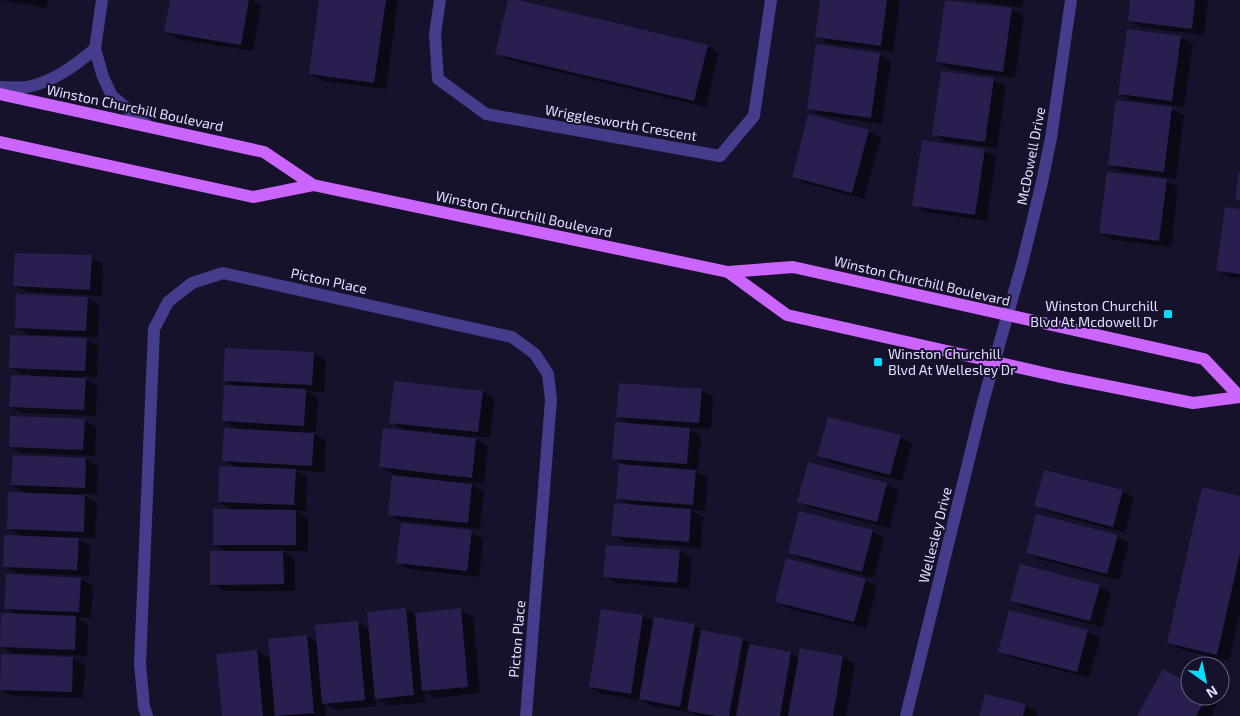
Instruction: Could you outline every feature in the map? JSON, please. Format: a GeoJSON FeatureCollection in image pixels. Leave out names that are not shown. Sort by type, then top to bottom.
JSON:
{"type":"FeatureCollection","features":[{"type":"Feature","properties":{"kind":"main road","name":"Winston Churchill Boulevard"},"geometry":{"type":"LineString","coordinates":[[0,94],[264,152],[313,185],[728,272],[794,267],[1204,359],[1240,397]]}},
{"type":"Feature","properties":{"kind":"main road","name":"Winston Churchill Boulevard"},"geometry":{"type":"LineString","coordinates":[[0,142],[252,197],[313,185]]}},
{"type":"Feature","properties":{"kind":"main road","name":"Winston Churchill Boulevard"},"geometry":{"type":"LineString","coordinates":[[728,272],[787,315],[994,362],[1193,404],[1240,397]]}},
{"type":"Feature","properties":{"kind":"street"},"geometry":{"type":"LineString","coordinates":[[102,0],[95,49],[103,77],[112,96],[147,125]]}},
{"type":"Feature","properties":{"kind":"street","name":"Wrigglesworth Crescent"},"geometry":{"type":"LineString","coordinates":[[440,0],[435,34],[438,79],[486,114],[720,156],[754,116],[771,0]]}},
{"type":"Feature","properties":{"kind":"street","name":"McDowell Drive"},"geometry":{"type":"LineString","coordinates":[[994,362],[1022,264],[1044,173],[1051,138],[1071,0]]}},
{"type":"Feature","properties":{"kind":"street"},"geometry":{"type":"LineString","coordinates":[[0,87],[27,87],[49,79],[68,71],[95,49]]}},
{"type":"Feature","properties":{"kind":"street","name":"Picton Place"},"geometry":{"type":"LineString","coordinates":[[147,716],[144,707],[140,664],[154,329],[168,302],[192,283],[224,274],[512,337],[535,354],[548,374],[552,400],[526,716]]}},
{"type":"Feature","properties":{"kind":"street","name":"Wellesley Drive"},"geometry":{"type":"LineString","coordinates":[[906,716],[980,412],[994,362]]}},
{"type":"Feature","properties":{"kind":"building"},"geometry":{"type":"Polygon","coordinates":[[[170,0],[249,0],[241,45],[164,32],[170,0]]]}},
{"type":"Feature","properties":{"kind":"building"},"geometry":{"type":"Polygon","coordinates":[[[319,0],[386,0],[374,83],[309,74],[319,0]]]}},
{"type":"Feature","properties":{"kind":"building"},"geometry":{"type":"Polygon","coordinates":[[[508,0],[518,0],[708,45],[694,101],[495,54],[508,0]]]}},
{"type":"Feature","properties":{"kind":"building"},"geometry":{"type":"Polygon","coordinates":[[[820,0],[887,0],[881,46],[815,37],[820,0]]]}},
{"type":"Feature","properties":{"kind":"building"},"geometry":{"type":"Polygon","coordinates":[[[945,0],[1012,8],[1003,72],[936,62],[945,0]]]}},
{"type":"Feature","properties":{"kind":"building"},"geometry":{"type":"Polygon","coordinates":[[[1130,0],[1195,0],[1192,29],[1128,21],[1130,0]]]}},
{"type":"Feature","properties":{"kind":"building"},"geometry":{"type":"Polygon","coordinates":[[[1127,29],[1181,36],[1172,101],[1118,94],[1127,29]]]}},
{"type":"Feature","properties":{"kind":"building"},"geometry":{"type":"Polygon","coordinates":[[[816,44],[880,53],[871,118],[807,109],[816,44]]]}},
{"type":"Feature","properties":{"kind":"building"},"geometry":{"type":"Polygon","coordinates":[[[941,71],[994,78],[985,142],[932,135],[941,71]]]}},
{"type":"Feature","properties":{"kind":"building"},"geometry":{"type":"Polygon","coordinates":[[[1116,100],[1172,107],[1164,172],[1108,165],[1116,100]]]}},
{"type":"Feature","properties":{"kind":"building"},"geometry":{"type":"Polygon","coordinates":[[[808,114],[869,130],[852,193],[792,177],[808,114]]]}},
{"type":"Feature","properties":{"kind":"building"},"geometry":{"type":"Polygon","coordinates":[[[922,140],[985,149],[975,215],[912,206],[922,140]]]}},
{"type":"Feature","properties":{"kind":"building"},"geometry":{"type":"Polygon","coordinates":[[[1240,171],[1240,200],[1235,199],[1240,171]]]}},
{"type":"Feature","properties":{"kind":"building"},"geometry":{"type":"Polygon","coordinates":[[[1107,172],[1167,179],[1159,241],[1099,233],[1107,172]]]}},
{"type":"Feature","properties":{"kind":"building"},"geometry":{"type":"Polygon","coordinates":[[[1225,207],[1240,209],[1240,274],[1216,271],[1225,207]]]}},
{"type":"Feature","properties":{"kind":"building"},"geometry":{"type":"Polygon","coordinates":[[[15,253],[92,255],[90,290],[13,286],[15,253]]]}},
{"type":"Feature","properties":{"kind":"building"},"geometry":{"type":"Polygon","coordinates":[[[16,294],[88,297],[86,331],[15,328],[16,294]]]}},
{"type":"Feature","properties":{"kind":"building"},"geometry":{"type":"Polygon","coordinates":[[[10,335],[87,338],[85,371],[9,368],[10,335]]]}},
{"type":"Feature","properties":{"kind":"building"},"geometry":{"type":"Polygon","coordinates":[[[225,348],[314,352],[312,385],[223,381],[225,348]]]}},
{"type":"Feature","properties":{"kind":"building"},"geometry":{"type":"Polygon","coordinates":[[[11,375],[86,378],[84,410],[9,407],[11,375]]]}},
{"type":"Feature","properties":{"kind":"building"},"geometry":{"type":"Polygon","coordinates":[[[394,381],[483,391],[478,432],[389,423],[394,381]]]}},
{"type":"Feature","properties":{"kind":"building"},"geometry":{"type":"Polygon","coordinates":[[[619,383],[702,389],[699,423],[616,417],[619,383]]]}},
{"type":"Feature","properties":{"kind":"building"},"geometry":{"type":"Polygon","coordinates":[[[224,385],[306,389],[304,426],[222,421],[224,385]]]}},
{"type":"Feature","properties":{"kind":"building"},"geometry":{"type":"Polygon","coordinates":[[[10,416],[85,419],[83,450],[9,447],[10,416]]]}},
{"type":"Feature","properties":{"kind":"building"},"geometry":{"type":"Polygon","coordinates":[[[828,417],[901,435],[890,475],[817,456],[828,417]]]}},
{"type":"Feature","properties":{"kind":"building"},"geometry":{"type":"Polygon","coordinates":[[[615,422],[690,428],[687,464],[612,459],[615,422]]]}},
{"type":"Feature","properties":{"kind":"building"},"geometry":{"type":"Polygon","coordinates":[[[224,428],[314,433],[312,466],[222,461],[224,428]]]}},
{"type":"Feature","properties":{"kind":"building"},"geometry":{"type":"Polygon","coordinates":[[[383,428],[476,438],[472,478],[379,467],[383,428]]]}},
{"type":"Feature","properties":{"kind":"building"},"geometry":{"type":"Polygon","coordinates":[[[13,455],[86,458],[85,488],[11,485],[13,455]]]}},
{"type":"Feature","properties":{"kind":"building"},"geometry":{"type":"Polygon","coordinates":[[[808,462],[887,483],[877,522],[797,502],[808,462]]]}},
{"type":"Feature","properties":{"kind":"building"},"geometry":{"type":"Polygon","coordinates":[[[619,464],[696,470],[693,505],[616,499],[619,464]]]}},
{"type":"Feature","properties":{"kind":"building"},"geometry":{"type":"Polygon","coordinates":[[[219,466],[296,469],[294,505],[218,502],[219,466]]]}},
{"type":"Feature","properties":{"kind":"building"},"geometry":{"type":"Polygon","coordinates":[[[1044,470],[1123,490],[1113,527],[1034,506],[1044,470]]]}},
{"type":"Feature","properties":{"kind":"building"},"geometry":{"type":"Polygon","coordinates":[[[392,475],[472,484],[468,523],[388,515],[392,475]]]}},
{"type":"Feature","properties":{"kind":"building"},"geometry":{"type":"Polygon","coordinates":[[[1202,487],[1240,496],[1240,553],[1217,655],[1167,643],[1202,487]]]}},
{"type":"Feature","properties":{"kind":"building"},"geometry":{"type":"Polygon","coordinates":[[[8,492],[85,495],[84,532],[7,529],[8,492]]]}},
{"type":"Feature","properties":{"kind":"building"},"geometry":{"type":"Polygon","coordinates":[[[614,503],[691,509],[689,542],[611,536],[614,503]]]}},
{"type":"Feature","properties":{"kind":"building"},"geometry":{"type":"Polygon","coordinates":[[[213,509],[296,510],[296,545],[213,545],[213,509]]]}},
{"type":"Feature","properties":{"kind":"building"},"geometry":{"type":"Polygon","coordinates":[[[799,511],[873,530],[862,572],[788,553],[799,511]]]}},
{"type":"Feature","properties":{"kind":"building"},"geometry":{"type":"Polygon","coordinates":[[[1036,514],[1118,535],[1107,574],[1026,553],[1036,514]]]}},
{"type":"Feature","properties":{"kind":"building"},"geometry":{"type":"Polygon","coordinates":[[[401,523],[472,530],[467,571],[396,563],[401,523]]]}},
{"type":"Feature","properties":{"kind":"building"},"geometry":{"type":"Polygon","coordinates":[[[4,535],[79,538],[77,570],[3,567],[4,535]]]}},
{"type":"Feature","properties":{"kind":"building"},"geometry":{"type":"Polygon","coordinates":[[[606,545],[680,550],[677,583],[603,577],[606,545]]]}},
{"type":"Feature","properties":{"kind":"building"},"geometry":{"type":"Polygon","coordinates":[[[210,551],[283,551],[284,584],[210,585],[210,551]]]}},
{"type":"Feature","properties":{"kind":"building"},"geometry":{"type":"Polygon","coordinates":[[[786,558],[866,579],[854,622],[775,602],[786,558]]]}},
{"type":"Feature","properties":{"kind":"building"},"geometry":{"type":"Polygon","coordinates":[[[1020,564],[1100,585],[1090,621],[1010,601],[1020,564]]]}},
{"type":"Feature","properties":{"kind":"building"},"geometry":{"type":"Polygon","coordinates":[[[6,574],[81,578],[79,612],[4,609],[6,574]]]}},
{"type":"Feature","properties":{"kind":"building"},"geometry":{"type":"Polygon","coordinates":[[[406,608],[414,695],[375,699],[367,612],[406,608]]]}},
{"type":"Feature","properties":{"kind":"building"},"geometry":{"type":"Polygon","coordinates":[[[461,608],[468,687],[422,691],[415,613],[461,608]]]}},
{"type":"Feature","properties":{"kind":"building"},"geometry":{"type":"Polygon","coordinates":[[[601,609],[643,615],[631,694],[589,687],[601,609]]]}},
{"type":"Feature","properties":{"kind":"building"},"geometry":{"type":"Polygon","coordinates":[[[1009,610],[1088,630],[1077,672],[998,652],[1009,610]]]}},
{"type":"Feature","properties":{"kind":"building"},"geometry":{"type":"Polygon","coordinates":[[[1,613],[76,616],[75,650],[0,647],[1,613]]]}},
{"type":"Feature","properties":{"kind":"building"},"geometry":{"type":"Polygon","coordinates":[[[654,617],[695,624],[680,707],[639,699],[654,617]]]}},
{"type":"Feature","properties":{"kind":"building"},"geometry":{"type":"Polygon","coordinates":[[[358,621],[365,700],[322,704],[315,625],[358,621]]]}},
{"type":"Feature","properties":{"kind":"building"},"geometry":{"type":"Polygon","coordinates":[[[701,630],[743,638],[729,716],[716,716],[687,711],[701,630]]]}},
{"type":"Feature","properties":{"kind":"building"},"geometry":{"type":"Polygon","coordinates":[[[307,635],[314,713],[275,716],[268,639],[307,635]]]}},
{"type":"Feature","properties":{"kind":"building"},"geometry":{"type":"Polygon","coordinates":[[[749,644],[791,652],[780,716],[736,716],[749,644]]]}},
{"type":"Feature","properties":{"kind":"building"},"geometry":{"type":"Polygon","coordinates":[[[800,648],[843,656],[833,716],[788,716],[800,648]]]}},
{"type":"Feature","properties":{"kind":"building"},"geometry":{"type":"Polygon","coordinates":[[[257,650],[263,716],[222,716],[216,654],[257,650]]]}},
{"type":"Feature","properties":{"kind":"building"},"geometry":{"type":"Polygon","coordinates":[[[1,654],[73,657],[72,692],[0,690],[1,654]]]}},
{"type":"Feature","properties":{"kind":"building"},"geometry":{"type":"Polygon","coordinates":[[[1163,669],[1180,678],[1180,706],[1202,706],[1196,716],[1137,716],[1163,669]]]}},
{"type":"Feature","properties":{"kind":"building"},"geometry":{"type":"Polygon","coordinates":[[[985,694],[1026,704],[1023,716],[979,716],[985,694]]]}},
{"type":"Feature","properties":{"kind":"place","name":"Winston Churchill Blvd At Mcdowell Dr"},"geometry":{"type":"Point","coordinates":[1168,314]}},
{"type":"Feature","properties":{"kind":"place","name":"Winston Churchill Blvd At Wellesley Dr"},"geometry":{"type":"Point","coordinates":[878,362]}}]}
